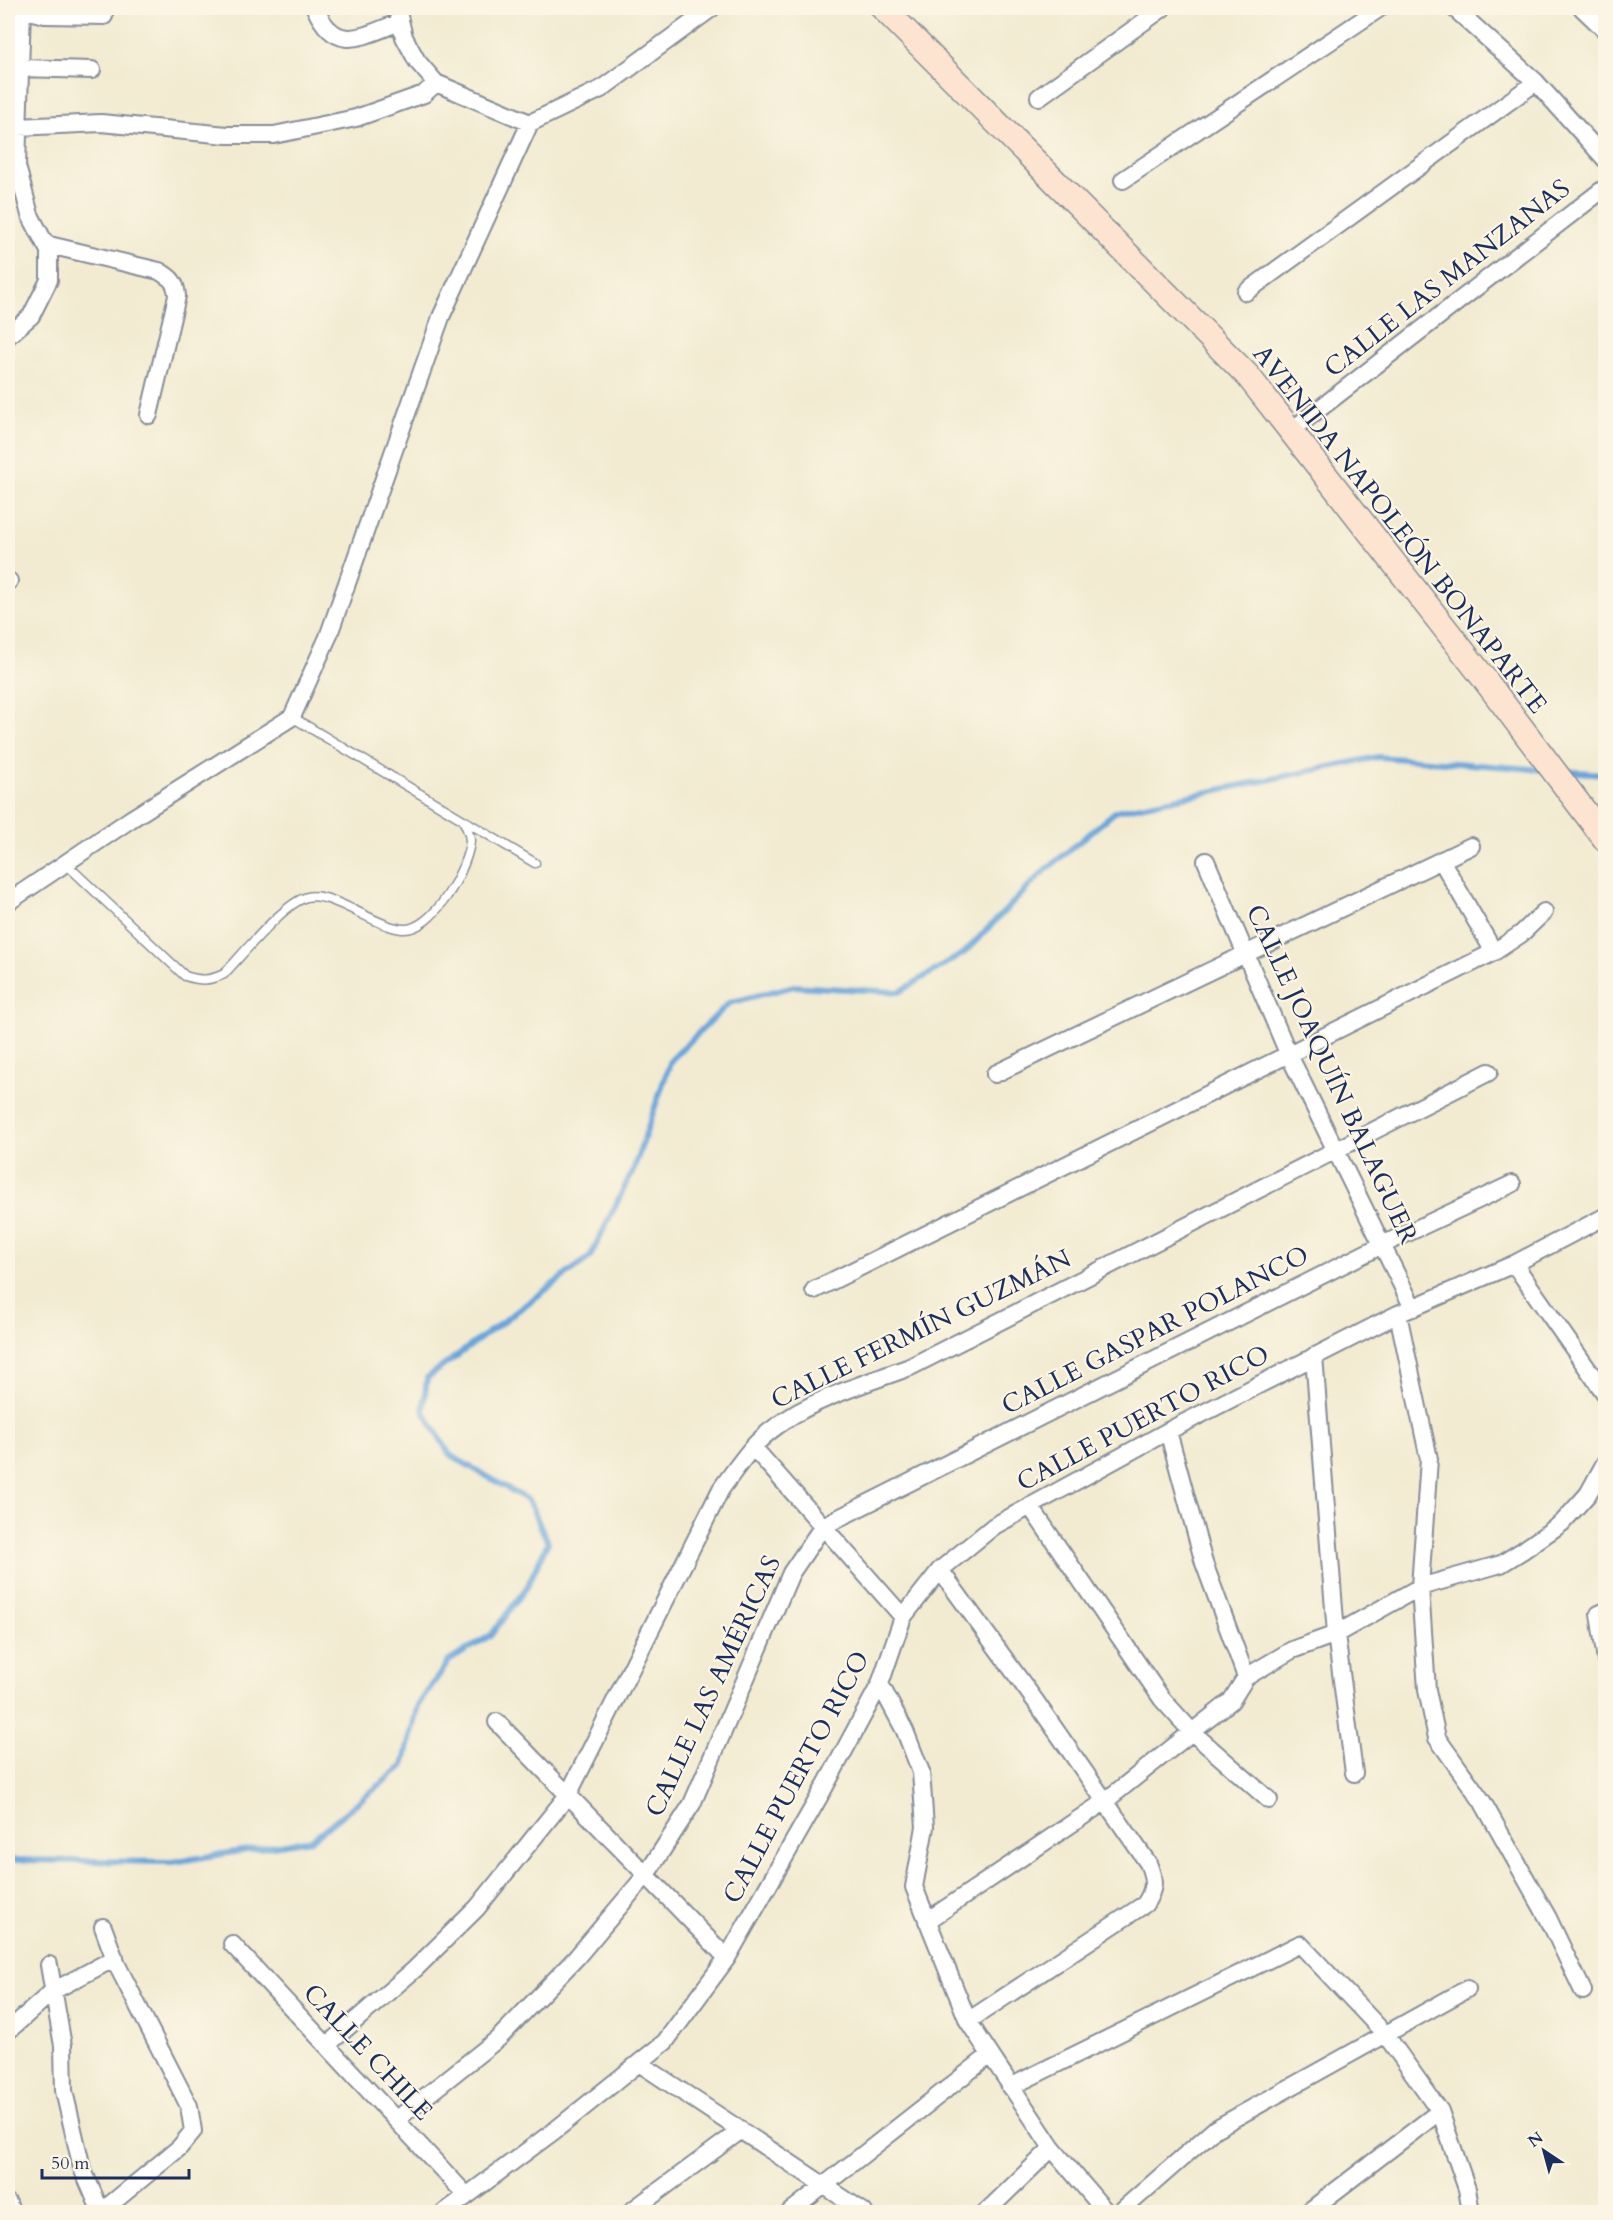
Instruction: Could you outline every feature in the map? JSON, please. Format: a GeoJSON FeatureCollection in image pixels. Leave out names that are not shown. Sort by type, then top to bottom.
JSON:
{"type":"FeatureCollection","features":[{"type":"Feature","properties":{"kind":"main road","name":"AVENIDA NAPOLEÓN BONAPARTE"},"geometry":{"type":"LineString","coordinates":[[883,8],[1248,376],[1476,668],[1605,840]]}},
{"type":"Feature","properties":{"kind":"street"},"geometry":{"type":"LineString","coordinates":[[315,8],[327,30],[342,39],[358,38],[399,15],[404,37],[417,61],[436,83],[530,123]]}},
{"type":"Feature","properties":{"kind":"street"},"geometry":{"type":"LineString","coordinates":[[8,902],[292,717],[328,637],[441,317],[530,123],[601,89],[712,8]]}},
{"type":"Feature","properties":{"kind":"street"},"geometry":{"type":"LineString","coordinates":[[1039,97],[1163,8]]}},
{"type":"Feature","properties":{"kind":"street"},"geometry":{"type":"LineString","coordinates":[[1123,180],[1380,8]]}},
{"type":"Feature","properties":{"kind":"street"},"geometry":{"type":"LineString","coordinates":[[1454,8],[1536,82],[1605,160]]}},
{"type":"Feature","properties":{"kind":"street"},"geometry":{"type":"LineString","coordinates":[[8,336],[32,316],[49,280],[49,252],[30,215],[17,166],[14,92],[21,68],[20,9],[45,15],[104,16]]}},
{"type":"Feature","properties":{"kind":"street"},"geometry":{"type":"LineString","coordinates":[[1593,11],[1605,31]]}},
{"type":"Feature","properties":{"kind":"street"},"geometry":{"type":"LineString","coordinates":[[21,68],[92,70]]}},
{"type":"Feature","properties":{"kind":"street"},"geometry":{"type":"LineString","coordinates":[[1246,292],[1536,82]]}},
{"type":"Feature","properties":{"kind":"street"},"geometry":{"type":"LineString","coordinates":[[15,125],[101,123],[227,135],[274,135],[356,118],[424,94],[436,83]]}},
{"type":"Feature","properties":{"kind":"street","name":"CALLE LAS MANZANAS"},"geometry":{"type":"LineString","coordinates":[[1292,430],[1605,188]]}},
{"type":"Feature","properties":{"kind":"street"},"geometry":{"type":"LineString","coordinates":[[45,244],[159,271],[171,278],[176,285],[177,296],[148,415]]}},
{"type":"Feature","properties":{"kind":"street"},"geometry":{"type":"LineString","coordinates":[[995,1074],[1471,846]]}},
{"type":"Feature","properties":{"kind":"street"},"geometry":{"type":"LineString","coordinates":[[1441,860],[1494,952]]}},
{"type":"Feature","properties":{"kind":"street","name":"CALLE JOAQUÍN BALAGUER"},"geometry":{"type":"LineString","coordinates":[[1206,861],[1248,954],[1288,1053],[1382,1245],[1405,1311],[1429,1459],[1420,1587],[1427,1689],[1437,1738],[1482,1801],[1548,1918],[1582,1991]]}},
{"type":"Feature","properties":{"kind":"street"},"geometry":{"type":"LineString","coordinates":[[814,1290],[1494,952],[1521,934],[1544,912]]}},
{"type":"Feature","properties":{"kind":"street","name":"CALLE FERMÍN GUZMÁN"},"geometry":{"type":"LineString","coordinates":[[327,2045],[415,1969],[477,1908],[568,1796],[721,1489],[753,1447],[786,1420],[814,1405],[910,1367],[1489,1072]]}},
{"type":"Feature","properties":{"kind":"street","name":"CALLE GASPAR POLANCO"},"geometry":{"type":"LineString","coordinates":[[823,1526],[1382,1245],[1512,1184]]}},
{"type":"Feature","properties":{"kind":"street","name":"CALLE PUERTO RICO"},"geometry":{"type":"LineString","coordinates":[[445,2212],[554,2131],[664,2042],[727,1958],[880,1684],[903,1617],[940,1570],[994,1526],[1168,1431],[1405,1311],[1514,1264],[1605,1216]]}},
{"type":"Feature","properties":{"kind":"street"},"geometry":{"type":"LineString","coordinates":[[1514,1264],[1605,1395]]}},
{"type":"Feature","properties":{"kind":"street"},"geometry":{"type":"LineString","coordinates":[[1314,1356],[1336,1634],[1354,1773]]}},
{"type":"Feature","properties":{"kind":"street"},"geometry":{"type":"LineString","coordinates":[[1168,1431],[1204,1563],[1246,1677]]}},
{"type":"Feature","properties":{"kind":"street"},"geometry":{"type":"LineString","coordinates":[[753,1447],[903,1617]]}},
{"type":"Feature","properties":{"kind":"street"},"geometry":{"type":"LineString","coordinates":[[927,1921],[1104,1802],[1231,1701],[1246,1677],[1292,1650],[1336,1634],[1420,1587],[1501,1564],[1522,1551],[1562,1522],[1588,1494],[1605,1461]]}},
{"type":"Feature","properties":{"kind":"street"},"geometry":{"type":"LineString","coordinates":[[1030,1506],[1162,1699],[1192,1732],[1269,1800]]}},
{"type":"Feature","properties":{"kind":"street","name":"CALLE LAS AMÉRICAS"},"geometry":{"type":"LineString","coordinates":[[396,2120],[499,2038],[576,1958],[646,1875],[692,1804],[791,1573],[823,1526]]}},
{"type":"Feature","properties":{"kind":"street"},"geometry":{"type":"LineString","coordinates":[[940,1570],[1036,1702],[1148,1863],[1154,1877],[1153,1891],[1145,1904],[968,2021]]}},
{"type":"Feature","properties":{"kind":"street"},"geometry":{"type":"LineString","coordinates":[[1605,1611],[1599,1614],[1605,1660]]}},
{"type":"Feature","properties":{"kind":"street"},"geometry":{"type":"LineString","coordinates":[[880,1684],[905,1731],[921,1772],[925,1827],[914,1887],[968,2021],[1052,2148],[1106,2212]]}},
{"type":"Feature","properties":{"kind":"street"},"geometry":{"type":"LineString","coordinates":[[497,1722],[727,1958]]}},
{"type":"Feature","properties":{"kind":"street"},"geometry":{"type":"LineString","coordinates":[[49,1965],[63,2046],[63,2091],[82,2168],[101,2212],[179,2148],[193,2131],[189,2106],[115,1958],[103,1927]]}},
{"type":"Feature","properties":{"kind":"street","name":"CALLE CHILE"},"geometry":{"type":"LineString","coordinates":[[232,1944],[467,2196]]}},
{"type":"Feature","properties":{"kind":"street"},"geometry":{"type":"LineString","coordinates":[[1010,2087],[1297,1944],[1303,1946],[1385,2034],[1440,2111],[1472,2212]]}},
{"type":"Feature","properties":{"kind":"street"},"geometry":{"type":"LineString","coordinates":[[8,2031],[53,1991],[115,1958]]}},
{"type":"Feature","properties":{"kind":"street"},"geometry":{"type":"LineString","coordinates":[[1120,2212],[1215,2129],[1467,1989]]}},
{"type":"Feature","properties":{"kind":"street"},"geometry":{"type":"LineString","coordinates":[[790,2212],[990,2055]]}},
{"type":"Feature","properties":{"kind":"street"},"geometry":{"type":"LineString","coordinates":[[639,2062],[821,2186],[864,2212]]}},
{"type":"Feature","properties":{"kind":"street"},"geometry":{"type":"LineString","coordinates":[[1308,2212],[1440,2111]]}},
{"type":"Feature","properties":{"kind":"street"},"geometry":{"type":"LineString","coordinates":[[630,2212],[740,2131]]}},
{"type":"Feature","properties":{"kind":"street"},"geometry":{"type":"LineString","coordinates":[[986,2212],[1052,2148]]}},
{"type":"Feature","properties":{"kind":"street"},"geometry":{"type":"LineString","coordinates":[[8,2203],[11,2212]]}},
{"type":"Feature","properties":{"kind":"lane"},"geometry":{"type":"LineString","coordinates":[[292,717],[535,863]]}},
{"type":"Feature","properties":{"kind":"lane"},"geometry":{"type":"LineString","coordinates":[[65,863],[185,976],[200,981],[212,980],[224,974],[293,902],[310,896],[327,899],[372,920],[403,929],[423,924],[439,910],[467,857],[470,839],[463,820]]}},
{"type":"Feature","properties":{"kind":"waterway"},"geometry":{"type":"LineString","coordinates":[[8,1860],[173,1862],[311,1840],[403,1766],[418,1705],[449,1661],[491,1635],[527,1587],[548,1542],[528,1500],[450,1455],[423,1410],[427,1378],[590,1257],[634,1168],[671,1060],[729,1003],[794,986],[899,992],[964,953],[1041,874],[1116,811],[1378,757],[1545,770]]}},
{"type":"Feature","properties":{"kind":"waterway"},"geometry":{"type":"LineString","coordinates":[[1561,771],[1606,774]]}}]}
